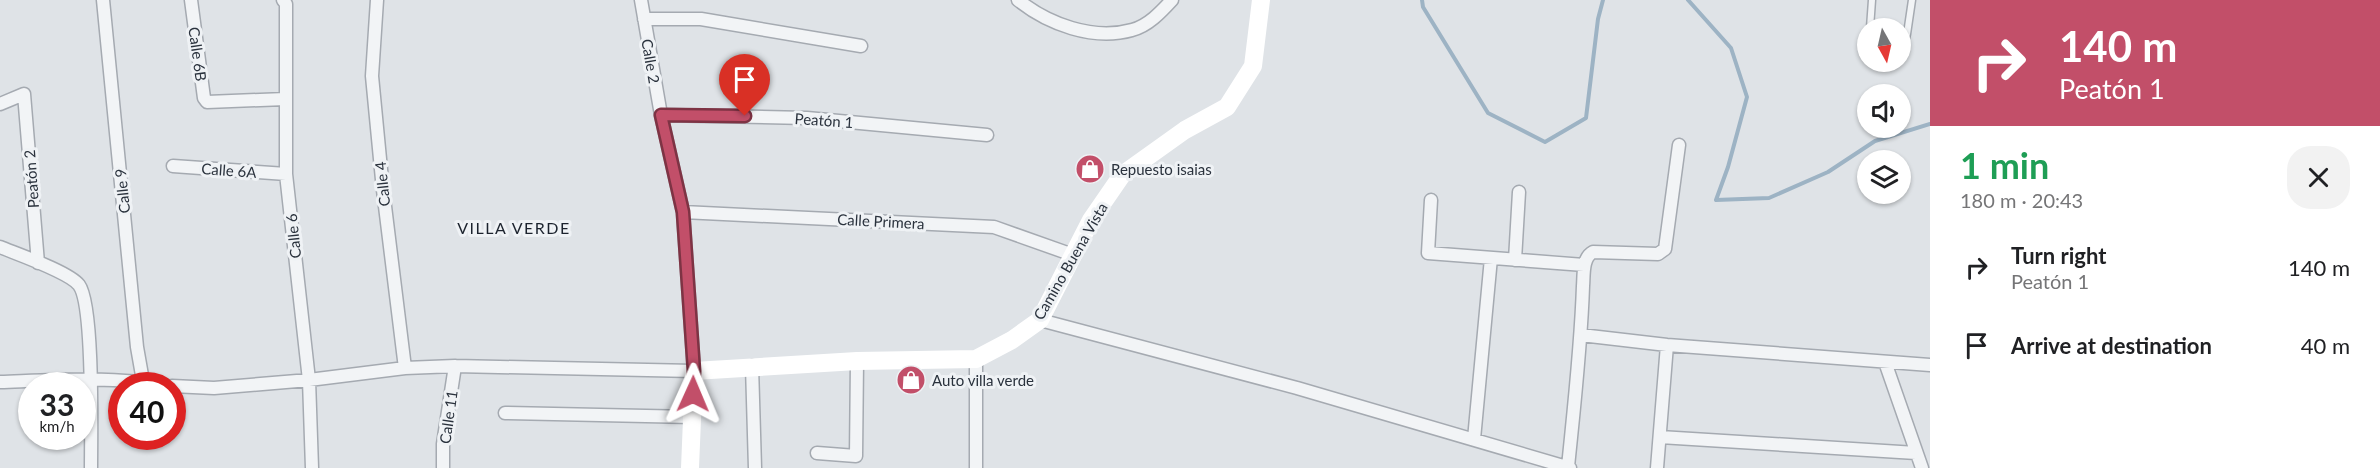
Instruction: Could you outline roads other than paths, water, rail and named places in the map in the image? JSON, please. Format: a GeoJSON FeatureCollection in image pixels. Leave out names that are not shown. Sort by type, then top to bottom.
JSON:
{"type":"FeatureCollection","features":[{"type":"Feature","properties":{"kind":"street","name":"Calle 9"},"geometry":{"type":"LineString","coordinates":[[103,0],[137,347],[141,372]]}},
{"type":"Feature","properties":{"kind":"street","name":"Calle 6B"},"geometry":{"type":"LineString","coordinates":[[191,0],[204,98],[207,102],[285,99]]}},
{"type":"Feature","properties":{"kind":"street","name":"Calle 4"},"geometry":{"type":"LineString","coordinates":[[377,0],[372,76],[382,190],[405,368]]}},
{"type":"Feature","properties":{"kind":"street","name":"Calle 2"},"geometry":{"type":"LineString","coordinates":[[641,0],[661,115],[683,212],[694,371]]}},
{"type":"Feature","properties":{"kind":"street"},"geometry":{"type":"LineString","coordinates":[[1018,0],[1054,23],[1076,30],[1106,32],[1132,30],[1153,20],[1172,0]]}},
{"type":"Feature","properties":{"kind":"street","name":"Camino Buena Vista"},"geometry":{"type":"LineString","coordinates":[[694,371],[857,361],[976,358],[1012,340],[1040,320],[1091,219],[1122,176],[1185,130],[1227,107],[1253,66],[1261,0]]}},
{"type":"Feature","properties":{"kind":"street","name":"Calle 6"},"geometry":{"type":"LineString","coordinates":[[285,2],[286,174],[309,380],[312,468]]}},
{"type":"Feature","properties":{"kind":"street"},"geometry":{"type":"LineString","coordinates":[[644,19],[701,19],[861,46]]}},
{"type":"Feature","properties":{"kind":"street","name":"Peatón 2"},"geometry":{"type":"LineString","coordinates":[[0,104],[24,94],[38,263]]}},
{"type":"Feature","properties":{"kind":"street","name":"Peatón 1"},"geometry":{"type":"LineString","coordinates":[[661,115],[807,118],[987,135]]}},
{"type":"Feature","properties":{"kind":"street"},"geometry":{"type":"LineString","coordinates":[[1040,320],[1297,388],[1569,468],[1581,335],[1584,265],[1589,254],[1593,252],[1658,254],[1665,249],[1678,145]]}},
{"type":"Feature","properties":{"kind":"street","name":"Calle 6A"},"geometry":{"type":"LineString","coordinates":[[172,166],[286,174]]}},
{"type":"Feature","properties":{"kind":"street"},"geometry":{"type":"LineString","coordinates":[[1515,260],[1519,192]]}},
{"type":"Feature","properties":{"kind":"street"},"geometry":{"type":"LineString","coordinates":[[1431,200],[1428,253],[1584,265]]}},
{"type":"Feature","properties":{"kind":"street","name":"Calle Primera"},"geometry":{"type":"LineString","coordinates":[[683,212],[994,227],[1073,255]]}},
{"type":"Feature","properties":{"kind":"street"},"geometry":{"type":"LineString","coordinates":[[1,251],[38,263],[69,277],[79,286],[84,302],[90,372]]}},
{"type":"Feature","properties":{"kind":"street"},"geometry":{"type":"LineString","coordinates":[[1474,439],[1491,258]]}},
{"type":"Feature","properties":{"kind":"street"},"geometry":{"type":"LineString","coordinates":[[1581,335],[1667,345],[1930,365]]}},
{"type":"Feature","properties":{"kind":"street"},"geometry":{"type":"LineString","coordinates":[[1658,468],[1667,345]]}},
{"type":"Feature","properties":{"kind":"street"},"geometry":{"type":"LineString","coordinates":[[976,358],[976,468]]}},
{"type":"Feature","properties":{"kind":"street"},"geometry":{"type":"LineString","coordinates":[[817,453],[856,456],[857,361]]}},
{"type":"Feature","properties":{"kind":"street"},"geometry":{"type":"LineString","coordinates":[[1885,362],[1922,468]]}},
{"type":"Feature","properties":{"kind":"street"},"geometry":{"type":"LineString","coordinates":[[186,387],[214,388],[309,380],[405,368],[455,366],[694,371],[690,468]]}},
{"type":"Feature","properties":{"kind":"street","name":"Calle 11"},"geometry":{"type":"LineString","coordinates":[[443,468],[443,444],[455,366]]}},
{"type":"Feature","properties":{"kind":"street"},"geometry":{"type":"LineString","coordinates":[[752,366],[755,468]]}},
{"type":"Feature","properties":{"kind":"street"},"geometry":{"type":"LineString","coordinates":[[0,382],[18,381]]}},
{"type":"Feature","properties":{"kind":"street"},"geometry":{"type":"LineString","coordinates":[[505,413],[692,417]]}},
{"type":"Feature","properties":{"kind":"street"},"geometry":{"type":"LineString","coordinates":[[1660,437],[1916,453]]}},
{"type":"Feature","properties":{"kind":"street"},"geometry":{"type":"LineString","coordinates":[[91,450],[91,468]]}},
{"type":"Feature","properties":{"kind":"lane"},"geometry":{"type":"LineString","coordinates":[[1871,18],[1872,0]]}},
{"type":"Feature","properties":{"kind":"lane"},"geometry":{"type":"LineString","coordinates":[[1909,18],[1912,0]]}},
{"type":"Feature","properties":{"kind":"waterway"},"geometry":{"type":"LineString","coordinates":[[1422,0],[1423,7],[1488,113],[1545,142],[1586,118],[1598,19],[1603,0]]}},
{"type":"Feature","properties":{"kind":"waterway"},"geometry":{"type":"LineString","coordinates":[[1688,0],[1731,48],[1747,97],[1728,167],[1716,200],[1769,198],[1828,172],[1875,141],[1930,124]]}},
{"type":"Feature","properties":{"kind":"place","name":"Repuesto isaias"},"geometry":{"type":"Point","coordinates":[1090,169]}},
{"type":"Feature","properties":{"kind":"place","name":"Auto villa verde"},"geometry":{"type":"Point","coordinates":[911,380]}},
{"type":"Feature","properties":{"kind":"district","name":"VILLA VERDE"},"geometry":{"type":"Point","coordinates":[514,227]}}]}
